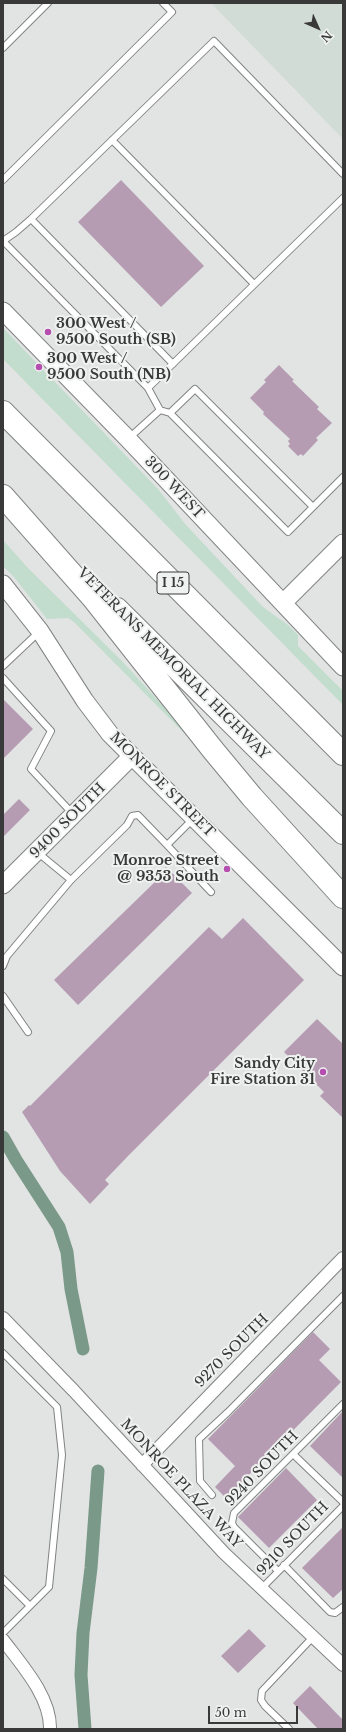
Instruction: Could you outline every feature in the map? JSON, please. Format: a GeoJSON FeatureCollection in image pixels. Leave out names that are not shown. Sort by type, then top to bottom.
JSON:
{"type":"FeatureCollection","features":[{"type":"Feature","properties":{"kind":"highway","name":"I 15"},"geometry":{"type":"LineString","coordinates":[[3,412],[343,754]]}},
{"type":"Feature","properties":{"kind":"highway","name":"VETERANS MEMORIAL HIGHWAY"},"geometry":{"type":"LineString","coordinates":[[3,495],[343,833]]}},
{"type":"Feature","properties":{"kind":"highway"},"geometry":{"type":"LineString","coordinates":[[3,495],[93,598],[184,714],[248,791],[343,897]]}},
{"type":"Feature","properties":{"kind":"street","name":"300 WEST"},"geometry":{"type":"LineString","coordinates":[[3,311],[128,439],[343,668]]}},
{"type":"Feature","properties":{"kind":"street"},"geometry":{"type":"LineString","coordinates":[[283,603],[343,542]]}},
{"type":"Feature","properties":{"kind":"street","name":"MONROE STREET"},"geometry":{"type":"LineString","coordinates":[[3,584],[40,631],[85,701],[110,734],[343,966]]}},
{"type":"Feature","properties":{"kind":"street","name":"9400 SOUTH"},"geometry":{"type":"LineString","coordinates":[[3,885],[132,756]]}},
{"type":"Feature","properties":{"kind":"street","name":"9270 SOUTH"},"geometry":{"type":"LineString","coordinates":[[142,1465],[343,1258]]}},
{"type":"Feature","properties":{"kind":"street","name":"MONROE PLAZA WAY"},"geometry":{"type":"LineString","coordinates":[[3,1318],[54,1370],[224,1553],[343,1665]]}},
{"type":"Feature","properties":{"kind":"street"},"geometry":{"type":"LineString","coordinates":[[3,1640],[31,1678],[44,1702],[50,1723],[50,1729]]}},
{"type":"Feature","properties":{"kind":"lane"},"geometry":{"type":"LineString","coordinates":[[3,48],[48,3]]}},
{"type":"Feature","properties":{"kind":"lane"},"geometry":{"type":"LineString","coordinates":[[3,180],[172,12],[163,3]]}},
{"type":"Feature","properties":{"kind":"lane"},"geometry":{"type":"LineString","coordinates":[[343,174],[214,41],[31,219],[3,241],[148,388],[160,410],[170,413],[288,532],[343,477]]}},
{"type":"Feature","properties":{"kind":"lane"},"geometry":{"type":"LineString","coordinates":[[112,140],[254,284]]}},
{"type":"Feature","properties":{"kind":"lane"},"geometry":{"type":"LineString","coordinates":[[148,388],[343,198]]}},
{"type":"Feature","properties":{"kind":"lane"},"geometry":{"type":"LineString","coordinates":[[31,219],[173,364]]}},
{"type":"Feature","properties":{"kind":"lane"},"geometry":{"type":"LineString","coordinates":[[170,413],[195,389],[313,507]]}},
{"type":"Feature","properties":{"kind":"lane"},"geometry":{"type":"LineString","coordinates":[[128,439],[160,410]]}},
{"type":"Feature","properties":{"kind":"lane"},"geometry":{"type":"LineString","coordinates":[[3,666],[40,631]]}},
{"type":"Feature","properties":{"kind":"lane"},"geometry":{"type":"LineString","coordinates":[[3,678],[51,731],[32,769],[73,815]]}},
{"type":"Feature","properties":{"kind":"lane"},"geometry":{"type":"LineString","coordinates":[[3,966],[7,956],[71,880],[127,825],[132,816],[138,815],[210,892]]}},
{"type":"Feature","properties":{"kind":"lane"},"geometry":{"type":"LineString","coordinates":[[167,845],[194,818]]}},
{"type":"Feature","properties":{"kind":"lane"},"geometry":{"type":"LineString","coordinates":[[36,852],[71,880]]}},
{"type":"Feature","properties":{"kind":"lane"},"geometry":{"type":"LineString","coordinates":[[3,996],[28,1032]]}},
{"type":"Feature","properties":{"kind":"lane"},"geometry":{"type":"LineString","coordinates":[[212,1495],[200,1481],[199,1439],[234,1407],[343,1296]]}},
{"type":"Feature","properties":{"kind":"lane"},"geometry":{"type":"LineString","coordinates":[[3,1353],[57,1407],[62,1455],[50,1587],[3,1633]]}},
{"type":"Feature","properties":{"kind":"lane","name":"9240 SOUTH"},"geometry":{"type":"LineString","coordinates":[[278,1571],[234,1527],[234,1513],[343,1404]]}},
{"type":"Feature","properties":{"kind":"lane"},"geometry":{"type":"LineString","coordinates":[[293,1454],[343,1502]]}},
{"type":"Feature","properties":{"kind":"lane","name":"9210 SOUTH"},"geometry":{"type":"LineString","coordinates":[[261,1589],[343,1506]]}},
{"type":"Feature","properties":{"kind":"lane"},"geometry":{"type":"LineString","coordinates":[[284,1565],[330,1612],[335,1613],[343,1607]]}},
{"type":"Feature","properties":{"kind":"lane"},"geometry":{"type":"LineString","coordinates":[[3,1580],[30,1606]]}},
{"type":"Feature","properties":{"kind":"lane"},"geometry":{"type":"LineString","coordinates":[[289,1729],[265,1706],[261,1700],[262,1691],[313,1637]]}},
{"type":"Feature","properties":{"kind":"shaded area"},"geometry":{"type":"Polygon","coordinates":[[[211,3],[343,3],[343,139],[211,3]]]}},
{"type":"Feature","properties":{"kind":"green space"},"geometry":{"type":"Polygon","coordinates":[[[3,328],[158,489],[186,525],[263,607],[288,625],[298,635],[298,646],[343,691],[343,705],[3,359],[3,328]]]}},
{"type":"Feature","properties":{"kind":"green space"},"geometry":{"type":"Polygon","coordinates":[[[3,540],[28,568],[122,661],[189,734],[187,736],[74,622],[68,618],[47,619],[14,577],[3,566],[3,540]]]}},
{"type":"Feature","properties":{"kind":"building"},"geometry":{"type":"Polygon","coordinates":[[[121,180],[204,266],[161,307],[78,222],[121,180]]]}},
{"type":"Feature","properties":{"kind":"building"},"geometry":{"type":"Polygon","coordinates":[[[279,365],[294,380],[292,381],[319,407],[317,409],[332,423],[316,438],[318,440],[303,456],[301,454],[298,456],[288,446],[290,444],[288,441],[290,439],[263,414],[264,412],[250,398],[266,382],[264,380],[279,365]]]}},
{"type":"Feature","properties":{"kind":"building"},"geometry":{"type":"Polygon","coordinates":[[[3,699],[33,729],[3,759],[3,699]]]}},
{"type":"Feature","properties":{"kind":"building"},"geometry":{"type":"Polygon","coordinates":[[[19,799],[30,810],[3,837],[3,815],[19,799]]]}},
{"type":"Feature","properties":{"kind":"building"},"geometry":{"type":"Polygon","coordinates":[[[166,867],[192,893],[78,1005],[54,980],[159,878],[157,876],[166,867]]]}},
{"type":"Feature","properties":{"kind":"building"},"geometry":{"type":"Polygon","coordinates":[[[243,918],[304,980],[105,1180],[109,1184],[90,1204],[60,1171],[22,1112],[29,1105],[30,1106],[209,927],[222,939],[243,918]]]}},
{"type":"Feature","properties":{"kind":"building","name":"Sandy City Fire Station 31"},"geometry":{"type":"Polygon","coordinates":[[[317,1019],[343,1044],[343,1118],[320,1096],[324,1092],[284,1052],[317,1019]]]}},
{"type":"Feature","properties":{"kind":"building"},"geometry":{"type":"Polygon","coordinates":[[[313,1332],[330,1349],[319,1360],[341,1382],[226,1498],[215,1487],[235,1466],[208,1439],[313,1332]]]}},
{"type":"Feature","properties":{"kind":"building"},"geometry":{"type":"Polygon","coordinates":[[[343,1411],[343,1478],[310,1446],[343,1411]]]}},
{"type":"Feature","properties":{"kind":"building"},"geometry":{"type":"Polygon","coordinates":[[[286,1468],[317,1500],[269,1548],[238,1517],[286,1468]]]}},
{"type":"Feature","properties":{"kind":"building"},"geometry":{"type":"Polygon","coordinates":[[[343,1527],[343,1589],[333,1598],[302,1568],[343,1527]]]}},
{"type":"Feature","properties":{"kind":"building"},"geometry":{"type":"Polygon","coordinates":[[[249,1629],[266,1646],[238,1673],[221,1656],[249,1629]]]}},
{"type":"Feature","properties":{"kind":"building"},"geometry":{"type":"Polygon","coordinates":[[[310,1686],[343,1720],[343,1729],[318,1729],[293,1703],[310,1686]]]}},
{"type":"Feature","properties":{"kind":"waterway"},"geometry":{"type":"LineString","coordinates":[[3,1137],[59,1227],[67,1252],[71,1289],[83,1349]]}},
{"type":"Feature","properties":{"kind":"waterway"},"geometry":{"type":"LineString","coordinates":[[85,1729],[81,1675],[83,1633],[91,1568],[98,1471]]}},
{"type":"Feature","properties":{"kind":"place","name":"300 West / 9500 South (SB)"},"geometry":{"type":"Point","coordinates":[48,332]}},
{"type":"Feature","properties":{"kind":"place","name":"300 West / 9500 South (NB)"},"geometry":{"type":"Point","coordinates":[39,367]}},
{"type":"Feature","properties":{"kind":"place","name":"Monroe Street @ 9353 South"},"geometry":{"type":"Point","coordinates":[227,869]}},
{"type":"Feature","properties":{"kind":"place","name":"Sandy City Fire Station 31"},"geometry":{"type":"Point","coordinates":[323,1072]}}]}
